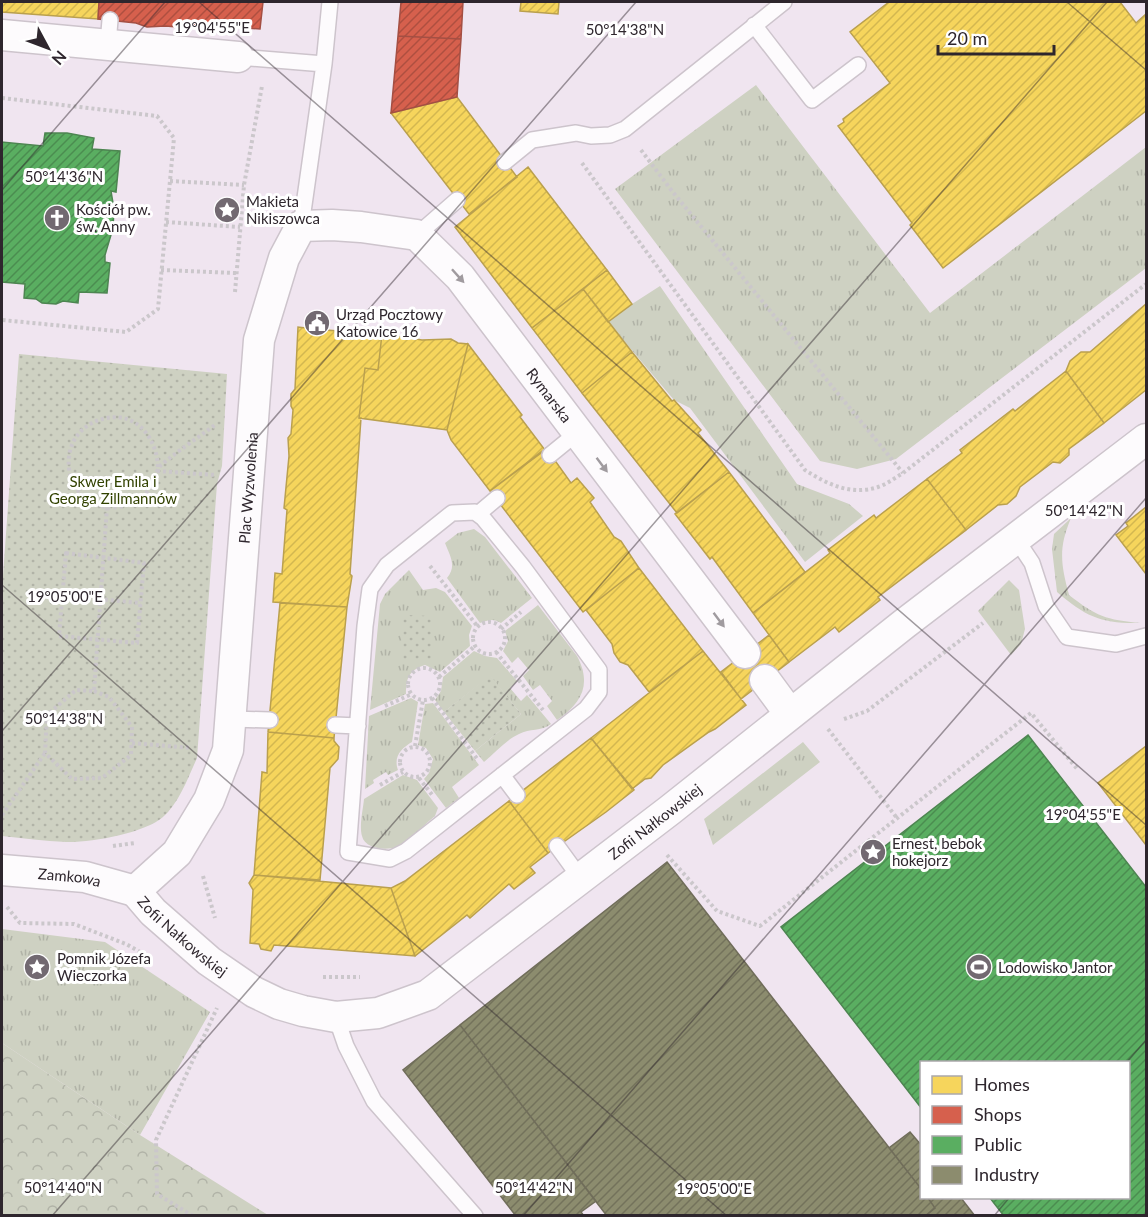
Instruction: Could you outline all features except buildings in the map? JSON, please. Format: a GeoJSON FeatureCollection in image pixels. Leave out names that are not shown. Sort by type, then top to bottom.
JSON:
{"type":"FeatureCollection","features":[{"type":"Feature","properties":{"kind":"street"},"geometry":{"type":"LineString","coordinates":[[2,35],[109,32],[252,58]]}},
{"type":"Feature","properties":{"kind":"street"},"geometry":{"type":"LineString","coordinates":[[301,226],[342,226],[417,235]]}},
{"type":"Feature","properties":{"kind":"street","name":"Plac Wyzwolenia"},"geometry":{"type":"LineString","coordinates":[[135,891],[177,853],[209,800],[228,750],[259,340],[284,258],[301,226]]}},
{"type":"Feature","properties":{"kind":"street","name":"Rymarska"},"geometry":{"type":"LineString","coordinates":[[417,235],[460,277],[742,649]]}},
{"type":"Feature","properties":{"kind":"street","name":"Zofii Nałkowskiej"},"geometry":{"type":"LineString","coordinates":[[135,891],[153,912],[209,961],[254,992],[287,1006],[336,1017],[378,1013],[428,995],[581,879],[1146,439]]}},
{"type":"Feature","properties":{"kind":"street"},"geometry":{"type":"LineString","coordinates":[[765,680],[790,714]]}},
{"type":"Feature","properties":{"kind":"street","name":"Zamkowa"},"geometry":{"type":"LineString","coordinates":[[2,870],[84,877],[135,891]]}},
{"type":"Feature","properties":{"kind":"lane","name":"Plac Wyzwolenia"},"geometry":{"type":"LineString","coordinates":[[301,226],[324,64],[330,2]]}},
{"type":"Feature","properties":{"kind":"lane"},"geometry":{"type":"LineString","coordinates":[[505,162],[532,140],[576,133],[591,136],[610,135],[625,129],[784,2]]}},
{"type":"Feature","properties":{"kind":"lane"},"geometry":{"type":"LineString","coordinates":[[754,25],[812,100],[858,65]]}},
{"type":"Feature","properties":{"kind":"lane"},"geometry":{"type":"LineString","coordinates":[[252,58],[324,64]]}},
{"type":"Feature","properties":{"kind":"lane"},"geometry":{"type":"LineString","coordinates":[[417,235],[458,200]]}},
{"type":"Feature","properties":{"kind":"lane"},"geometry":{"type":"LineString","coordinates":[[550,455],[577,433]]}},
{"type":"Feature","properties":{"kind":"lane"},"geometry":{"type":"LineString","coordinates":[[478,514],[497,498]]}},
{"type":"Feature","properties":{"kind":"lane"},"geometry":{"type":"LineString","coordinates":[[475,512],[478,514],[523,567],[599,670],[599,692],[586,709],[405,851],[390,859],[348,852],[370,589],[387,565],[452,513],[475,512]]}},
{"type":"Feature","properties":{"kind":"lane"},"geometry":{"type":"LineString","coordinates":[[1016,539],[1032,563],[1046,606],[1067,637],[1116,645],[1146,636]]}},
{"type":"Feature","properties":{"kind":"lane"},"geometry":{"type":"LineString","coordinates":[[232,719],[270,720]]}},
{"type":"Feature","properties":{"kind":"lane"},"geometry":{"type":"LineString","coordinates":[[335,725],[358,726]]}},
{"type":"Feature","properties":{"kind":"lane"},"geometry":{"type":"LineString","coordinates":[[498,778],[517,795]]}},
{"type":"Feature","properties":{"kind":"lane"},"geometry":{"type":"LineString","coordinates":[[557,846],[581,879]]}},
{"type":"Feature","properties":{"kind":"lane"},"geometry":{"type":"LineString","coordinates":[[336,1017],[346,1046],[374,1101],[475,1215]]}},
{"type":"Feature","properties":{"kind":"path"},"geometry":{"type":"LineString","coordinates":[[237,258],[252,58]]}},
{"type":"Feature","properties":{"kind":"path"},"geometry":{"type":"LineString","coordinates":[[2,98],[157,116],[174,138],[158,309],[126,332],[2,321]]}},
{"type":"Feature","properties":{"kind":"path"},"geometry":{"type":"LineString","coordinates":[[625,129],[672,191],[903,473]]}},
{"type":"Feature","properties":{"kind":"path"},"geometry":{"type":"LineString","coordinates":[[562,135],[805,470],[826,483],[856,491],[878,487],[903,473],[1146,284]]}},
{"type":"Feature","properties":{"kind":"path"},"geometry":{"type":"LineString","coordinates":[[170,181],[244,185]]}},
{"type":"Feature","properties":{"kind":"path"},"geometry":{"type":"LineString","coordinates":[[166,222],[240,227]]}},
{"type":"Feature","properties":{"kind":"path"},"geometry":{"type":"LineString","coordinates":[[161,270],[236,273]]}},
{"type":"Feature","properties":{"kind":"path"},"geometry":{"type":"LineString","coordinates":[[114,417],[128,420],[142,427],[152,438],[158,452],[158,469],[153,484],[145,495],[133,503],[120,507],[106,507],[93,503],[80,494],[72,481],[68,467],[69,452],[75,438],[85,426],[114,417]]}},
{"type":"Feature","properties":{"kind":"path"},"geometry":{"type":"LineString","coordinates":[[158,469],[219,422]]}},
{"type":"Feature","properties":{"kind":"path"},"geometry":{"type":"LineString","coordinates":[[158,469],[222,475]]}},
{"type":"Feature","properties":{"kind":"path"},"geometry":{"type":"LineString","coordinates":[[94,691],[106,507]]}},
{"type":"Feature","properties":{"kind":"path"},"geometry":{"type":"LineString","coordinates":[[413,544],[478,627]]}},
{"type":"Feature","properties":{"kind":"path"},"geometry":{"type":"LineString","coordinates":[[66,553],[103,559],[144,563],[137,643],[59,636],[66,553]]}},
{"type":"Feature","properties":{"kind":"path"},"geometry":{"type":"LineString","coordinates":[[63,596],[141,603]]}},
{"type":"Feature","properties":{"kind":"path"},"geometry":{"type":"LineString","coordinates":[[490,623],[501,629],[504,642],[496,652],[485,653],[475,646],[473,639],[478,627],[490,623]]}},
{"type":"Feature","properties":{"kind":"path"},"geometry":{"type":"LineString","coordinates":[[438,677],[475,646]]}},
{"type":"Feature","properties":{"kind":"path"},"geometry":{"type":"LineString","coordinates":[[496,652],[560,730]]}},
{"type":"Feature","properties":{"kind":"path"},"geometry":{"type":"LineString","coordinates":[[431,670],[438,677],[440,683],[438,693],[432,698],[423,700],[415,697],[409,689],[412,675],[416,671],[431,670]]}},
{"type":"Feature","properties":{"kind":"path"},"geometry":{"type":"LineString","coordinates":[[2,815],[45,753],[47,715],[76,690],[94,691],[109,697],[132,727],[131,755],[102,778],[72,779],[45,753]]}},
{"type":"Feature","properties":{"kind":"path"},"geometry":{"type":"LineString","coordinates":[[432,698],[498,778]]}},
{"type":"Feature","properties":{"kind":"path"},"geometry":{"type":"LineString","coordinates":[[415,747],[423,700]]}},
{"type":"Feature","properties":{"kind":"path"},"geometry":{"type":"LineString","coordinates":[[825,725],[897,818]]}},
{"type":"Feature","properties":{"kind":"path"},"geometry":{"type":"LineString","coordinates":[[415,747],[426,751],[430,761],[425,774],[416,778],[406,776],[399,763],[403,753],[415,747]]}},
{"type":"Feature","properties":{"kind":"path"},"geometry":{"type":"LineString","coordinates":[[109,846],[138,842]]}},
{"type":"Feature","properties":{"kind":"path"},"geometry":{"type":"LineString","coordinates":[[201,869],[218,928]]}},
{"type":"Feature","properties":{"kind":"path"},"geometry":{"type":"LineString","coordinates":[[2,899],[20,923],[74,924]]}},
{"type":"Feature","properties":{"kind":"path"},"geometry":{"type":"LineString","coordinates":[[320,977],[365,977]]}},
{"type":"Feature","properties":{"kind":"path"},"geometry":{"type":"LineString","coordinates":[[193,1215],[156,1194],[156,1140],[220,1001]]}},
{"type":"Feature","properties":{"kind":"green space"},"geometry":{"type":"Polygon","coordinates":[[[756,85],[930,313],[1146,147],[1146,268],[896,459],[857,469],[820,461],[615,189],[756,85]]]}},
{"type":"Feature","properties":{"kind":"green space"},"geometry":{"type":"Polygon","coordinates":[[[660,286],[797,484],[849,504],[863,516],[805,562],[690,408],[674,400],[608,322],[660,286]]]}},
{"type":"Feature","properties":{"kind":"green space","name":"Skwer Emila i Georga Zillmannów"},"geometry":{"type":"Polygon","coordinates":[[[19,354],[227,374],[222,466],[217,484],[197,758],[187,782],[163,817],[144,828],[102,839],[66,842],[2,836],[2,589],[19,354]]]}},
{"type":"Feature","properties":{"kind":"green space"},"geometry":{"type":"Polygon","coordinates":[[[1071,518],[1064,539],[1062,556],[1069,595],[1102,616],[1141,623],[1116,622],[1095,617],[1077,608],[1057,592],[1052,549],[1054,534],[1071,518]]]}},
{"type":"Feature","properties":{"kind":"green space"},"geometry":{"type":"Polygon","coordinates":[[[474,529],[485,537],[532,598],[501,623],[490,620],[480,623],[447,578],[452,565],[445,543],[458,533],[474,529]]]}},
{"type":"Feature","properties":{"kind":"green space"},"geometry":{"type":"Polygon","coordinates":[[[409,570],[423,590],[436,588],[445,592],[472,626],[469,635],[470,646],[440,672],[425,665],[415,669],[408,679],[406,694],[370,710],[380,604],[385,594],[409,570]]]}},
{"type":"Feature","properties":{"kind":"green space"},"geometry":{"type":"Polygon","coordinates":[[[1009,580],[1019,590],[1025,629],[1021,644],[1011,655],[978,611],[1009,580]]]}},
{"type":"Feature","properties":{"kind":"green space"},"geometry":{"type":"Polygon","coordinates":[[[538,605],[577,656],[584,675],[584,684],[578,700],[566,714],[557,720],[547,706],[552,701],[540,685],[533,690],[523,676],[529,670],[518,657],[512,663],[503,651],[508,641],[505,631],[538,605]]]}},
{"type":"Feature","properties":{"kind":"green space"},"geometry":{"type":"Polygon","coordinates":[[[403,615],[433,616],[431,660],[401,659],[403,615]]]}},
{"type":"Feature","properties":{"kind":"green space"},"geometry":{"type":"Polygon","coordinates":[[[474,651],[497,658],[517,681],[510,688],[521,701],[527,695],[551,724],[514,737],[484,762],[475,751],[521,714],[490,676],[444,712],[435,700],[441,691],[443,677],[474,651]]]}},
{"type":"Feature","properties":{"kind":"green space"},"geometry":{"type":"Polygon","coordinates":[[[490,675],[521,714],[475,751],[444,712],[490,675]]]}},
{"type":"Feature","properties":{"kind":"green space"},"geometry":{"type":"Polygon","coordinates":[[[411,698],[418,702],[412,742],[399,753],[398,770],[388,775],[386,772],[373,780],[374,783],[365,789],[369,716],[411,698]]]}},
{"type":"Feature","properties":{"kind":"green space"},"geometry":{"type":"Polygon","coordinates":[[[433,703],[479,765],[452,787],[459,798],[446,808],[424,779],[429,773],[433,759],[426,748],[418,745],[425,704],[433,703]]]}},
{"type":"Feature","properties":{"kind":"green space"},"geometry":{"type":"Polygon","coordinates":[[[803,742],[820,762],[713,845],[704,819],[803,742]]]}},
{"type":"Feature","properties":{"kind":"green space"},"geometry":{"type":"Polygon","coordinates":[[[403,775],[417,780],[438,808],[435,816],[399,846],[389,849],[372,847],[364,841],[361,832],[364,799],[403,775]]]}},
{"type":"Feature","properties":{"kind":"green space"},"geometry":{"type":"Polygon","coordinates":[[[2,929],[105,942],[210,1012],[140,1135],[2,1043],[2,929]]]}},
{"type":"Feature","properties":{"kind":"green space"},"geometry":{"type":"Polygon","coordinates":[[[2,1043],[140,1135],[268,1215],[2,1215],[2,1043]]]}},
{"type":"Feature","properties":{"kind":"place","name":"Makieta Nikiszowca"},"geometry":{"type":"Point","coordinates":[227,210]}},
{"type":"Feature","properties":{"kind":"place","name":"Kościół pw. św. Anny"},"geometry":{"type":"Point","coordinates":[57,218]}},
{"type":"Feature","properties":{"kind":"place","name":"Urząd Pocztowy Katowice 16"},"geometry":{"type":"Point","coordinates":[317,323]}},
{"type":"Feature","properties":{"kind":"place","name":"Ernest, bebok hokejorz"},"geometry":{"type":"Point","coordinates":[873,852]}},
{"type":"Feature","properties":{"kind":"place","name":"Pomnik Józefa Wieczorka"},"geometry":{"type":"Point","coordinates":[37,967]}},
{"type":"Feature","properties":{"kind":"place","name":"Lodowisko Jantor"},"geometry":{"type":"Point","coordinates":[979,967]}}]}
